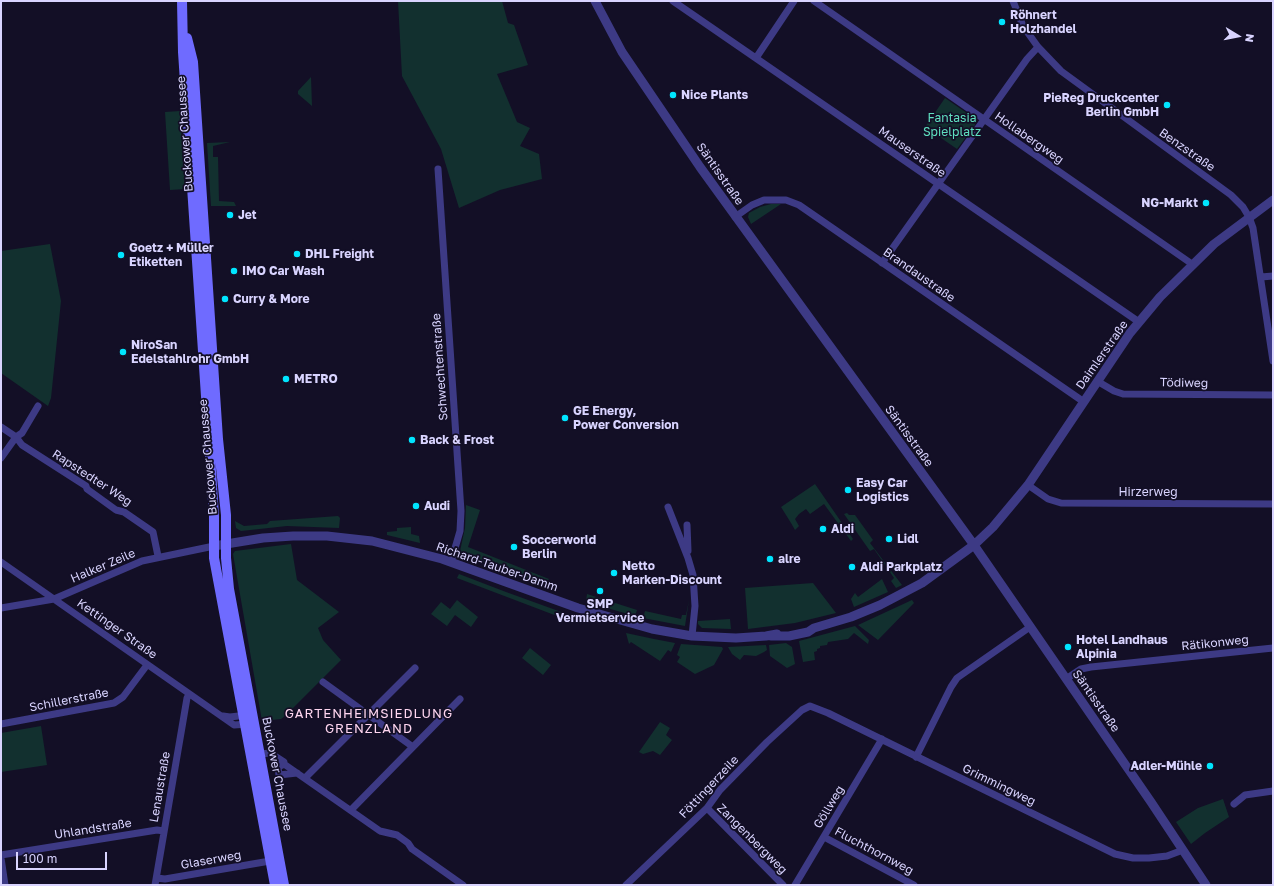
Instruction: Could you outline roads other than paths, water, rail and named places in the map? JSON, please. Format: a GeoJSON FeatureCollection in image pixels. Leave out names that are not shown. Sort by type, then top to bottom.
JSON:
{"type":"FeatureCollection","features":[{"type":"Feature","properties":{"kind":"main road","name":"Buckower Chaussee"},"geometry":{"type":"LineString","coordinates":[[182,1],[184,24],[183,52],[214,516],[214,558],[249,719],[260,754],[284,885]]}},
{"type":"Feature","properties":{"kind":"main road","name":"Buckower Chaussee"},"geometry":{"type":"LineString","coordinates":[[184,24],[193,62],[229,589],[275,885]]}},
{"type":"Feature","properties":{"kind":"street","name":"Säntisstraße"},"geometry":{"type":"LineString","coordinates":[[595,1],[622,52],[735,217],[974,545],[1206,885]]}},
{"type":"Feature","properties":{"kind":"street","name":"Mauserstraße"},"geometry":{"type":"LineString","coordinates":[[673,1],[1139,322]]}},
{"type":"Feature","properties":{"kind":"street"},"geometry":{"type":"LineString","coordinates":[[756,58],[794,1]]}},
{"type":"Feature","properties":{"kind":"street","name":"Hollabergweg"},"geometry":{"type":"LineString","coordinates":[[814,1],[1192,264]]}},
{"type":"Feature","properties":{"kind":"street","name":"Benzstraße"},"geometry":{"type":"LineString","coordinates":[[1013,1],[1023,26],[1038,47],[1061,71],[1079,86],[1231,195],[1249,217]]}},
{"type":"Feature","properties":{"kind":"street"},"geometry":{"type":"LineString","coordinates":[[882,262],[1030,55],[1038,47]]}},
{"type":"Feature","properties":{"kind":"street","name":"Schwechtenstraße"},"geometry":{"type":"LineString","coordinates":[[438,168],[461,511],[460,530],[451,562]]}},
{"type":"Feature","properties":{"kind":"street","name":"Brandaustraße"},"geometry":{"type":"LineString","coordinates":[[735,217],[752,205],[764,200],[776,199],[791,202],[882,262],[1084,402]]}},
{"type":"Feature","properties":{"kind":"street","name":"Daimlerstraße"},"geometry":{"type":"LineString","coordinates":[[974,545],[997,522],[1028,485],[1097,381],[1139,322],[1192,264],[1214,244],[1273,200]]}},
{"type":"Feature","properties":{"kind":"street"},"geometry":{"type":"LineString","coordinates":[[1249,217],[1261,277],[1273,361]]}},
{"type":"Feature","properties":{"kind":"street"},"geometry":{"type":"LineString","coordinates":[[1261,277],[1273,276]]}},
{"type":"Feature","properties":{"kind":"street","name":"Tödiweg"},"geometry":{"type":"LineString","coordinates":[[1097,381],[1114,391],[1123,394],[1273,395]]}},
{"type":"Feature","properties":{"kind":"street"},"geometry":{"type":"LineString","coordinates":[[1,458],[16,437],[22,433],[38,406]]}},
{"type":"Feature","properties":{"kind":"street","name":"Rapstedter Weg"},"geometry":{"type":"LineString","coordinates":[[1,427],[16,437],[22,444],[48,462],[57,466],[116,510],[124,512],[153,532],[158,556]]}},
{"type":"Feature","properties":{"kind":"street","name":"Hirzerweg"},"geometry":{"type":"LineString","coordinates":[[1028,485],[1048,499],[1061,503],[1273,504]]}},
{"type":"Feature","properties":{"kind":"street"},"geometry":{"type":"LineString","coordinates":[[668,507],[688,558],[694,585],[695,606],[692,636]]}},
{"type":"Feature","properties":{"kind":"street"},"geometry":{"type":"LineString","coordinates":[[687,525],[688,558]]}},
{"type":"Feature","properties":{"kind":"street","name":"Richard-Tauber-Damm"},"geometry":{"type":"LineString","coordinates":[[214,546],[294,536],[328,536],[390,545],[451,562],[598,614],[652,629],[692,636],[736,638],[795,635],[851,617],[894,598],[938,572],[974,545]]}},
{"type":"Feature","properties":{"kind":"street","name":"Halker Zeile"},"geometry":{"type":"LineString","coordinates":[[1,608],[54,599],[142,561],[158,556],[214,546]]}},
{"type":"Feature","properties":{"kind":"street","name":"Kettinger Straße"},"geometry":{"type":"LineString","coordinates":[[1,562],[219,715],[249,719]]}},
{"type":"Feature","properties":{"kind":"street"},"geometry":{"type":"LineString","coordinates":[[916,757],[957,678],[1030,627]]}},
{"type":"Feature","properties":{"kind":"street","name":"Rätikonweg"},"geometry":{"type":"LineString","coordinates":[[1066,679],[1081,669],[1091,667],[1273,648]]}},
{"type":"Feature","properties":{"kind":"street","name":"Schillerstraße"},"geometry":{"type":"LineString","coordinates":[[1,724],[118,701],[126,694],[147,665]]}},
{"type":"Feature","properties":{"kind":"street"},"geometry":{"type":"LineString","coordinates":[[305,778],[415,668]]}},
{"type":"Feature","properties":{"kind":"street"},"geometry":{"type":"LineString","coordinates":[[323,682],[413,747]]}},
{"type":"Feature","properties":{"kind":"street","name":"Lenaustraße"},"geometry":{"type":"LineString","coordinates":[[156,882],[187,698],[189,694]]}},
{"type":"Feature","properties":{"kind":"street"},"geometry":{"type":"LineString","coordinates":[[351,810],[460,699]]}},
{"type":"Feature","properties":{"kind":"street","name":"Grimmingweg"},"geometry":{"type":"LineString","coordinates":[[810,706],[824,711],[1115,854],[1133,858],[1149,858],[1166,856],[1183,850]]}},
{"type":"Feature","properties":{"kind":"street","name":"Föttingerzeile"},"geometry":{"type":"LineString","coordinates":[[626,885],[707,808],[720,790],[767,742],[802,710],[810,706]]}},
{"type":"Feature","properties":{"kind":"street","name":"Göllweg"},"geometry":{"type":"LineString","coordinates":[[795,885],[882,740]]}},
{"type":"Feature","properties":{"kind":"street"},"geometry":{"type":"LineString","coordinates":[[260,754],[270,753],[380,831],[398,835],[408,843],[412,849],[463,885]]}},
{"type":"Feature","properties":{"kind":"street"},"geometry":{"type":"LineString","coordinates":[[284,764],[278,767],[279,775],[297,773]]}},
{"type":"Feature","properties":{"kind":"street"},"geometry":{"type":"LineString","coordinates":[[1234,804],[1245,795],[1273,791]]}},
{"type":"Feature","properties":{"kind":"street","name":"Zangenbergweg"},"geometry":{"type":"LineString","coordinates":[[707,808],[783,885]]}},
{"type":"Feature","properties":{"kind":"street","name":"Uhlandstraße"},"geometry":{"type":"LineString","coordinates":[[1,855],[157,830],[164,831]]}},
{"type":"Feature","properties":{"kind":"street","name":"Fluchthornweg"},"geometry":{"type":"LineString","coordinates":[[824,837],[914,885]]}},
{"type":"Feature","properties":{"kind":"street"},"geometry":{"type":"LineString","coordinates":[[1,858],[5,885]]}},
{"type":"Feature","properties":{"kind":"street","name":"Glaserweg"},"geometry":{"type":"LineString","coordinates":[[156,882],[165,879],[270,860]]}},
{"type":"Feature","properties":{"kind":"place","name":"Röhnert Holzhandel"},"geometry":{"type":"Point","coordinates":[1002,22]}},
{"type":"Feature","properties":{"kind":"place","name":"Nice Plants"},"geometry":{"type":"Point","coordinates":[673,95]}},
{"type":"Feature","properties":{"kind":"place","name":"PieReg Druckcenter Berlin GmbH"},"geometry":{"type":"Point","coordinates":[1167,105]}},
{"type":"Feature","properties":{"kind":"place","name":"NG-Markt"},"geometry":{"type":"Point","coordinates":[1206,203]}},
{"type":"Feature","properties":{"kind":"place","name":"Jet"},"geometry":{"type":"Point","coordinates":[230,215]}},
{"type":"Feature","properties":{"kind":"place","name":"DHL Freight"},"geometry":{"type":"Point","coordinates":[297,254]}},
{"type":"Feature","properties":{"kind":"place","name":"Goetz + Müller Etiketten"},"geometry":{"type":"Point","coordinates":[121,255]}},
{"type":"Feature","properties":{"kind":"place","name":"IMO Car Wash"},"geometry":{"type":"Point","coordinates":[234,271]}},
{"type":"Feature","properties":{"kind":"place","name":"Curry & More"},"geometry":{"type":"Point","coordinates":[225,299]}},
{"type":"Feature","properties":{"kind":"place","name":"NiroSan Edelstahlrohr GmbH"},"geometry":{"type":"Point","coordinates":[123,352]}},
{"type":"Feature","properties":{"kind":"place","name":"METRO"},"geometry":{"type":"Point","coordinates":[286,379]}},
{"type":"Feature","properties":{"kind":"place","name":"GE Energy, Power Conversion"},"geometry":{"type":"Point","coordinates":[565,418]}},
{"type":"Feature","properties":{"kind":"place","name":"Back & Frost"},"geometry":{"type":"Point","coordinates":[412,440]}},
{"type":"Feature","properties":{"kind":"place","name":"Easy Car Logistics"},"geometry":{"type":"Point","coordinates":[848,490]}},
{"type":"Feature","properties":{"kind":"place","name":"Audi"},"geometry":{"type":"Point","coordinates":[416,506]}},
{"type":"Feature","properties":{"kind":"place","name":"Aldi"},"geometry":{"type":"Point","coordinates":[823,529]}},
{"type":"Feature","properties":{"kind":"place","name":"Lidl"},"geometry":{"type":"Point","coordinates":[889,539]}},
{"type":"Feature","properties":{"kind":"place","name":"Soccerworld Berlin"},"geometry":{"type":"Point","coordinates":[514,547]}},
{"type":"Feature","properties":{"kind":"place","name":"alre"},"geometry":{"type":"Point","coordinates":[770,559]}},
{"type":"Feature","properties":{"kind":"place","name":"Aldi Parkplatz"},"geometry":{"type":"Point","coordinates":[852,567]}},
{"type":"Feature","properties":{"kind":"place","name":"Netto Marken-Discount"},"geometry":{"type":"Point","coordinates":[614,573]}},
{"type":"Feature","properties":{"kind":"place","name":"SMP Vermietservice"},"geometry":{"type":"Point","coordinates":[600,591]}},
{"type":"Feature","properties":{"kind":"place","name":"Hotel Landhaus Alpinia"},"geometry":{"type":"Point","coordinates":[1068,647]}},
{"type":"Feature","properties":{"kind":"place","name":"Adler-Mühle"},"geometry":{"type":"Point","coordinates":[1210,766]}},
{"type":"Feature","properties":{"kind":"district","name":"GARTENHEIMSIEDLUNG GRENZLAND"},"geometry":{"type":"Point","coordinates":[369,722]}},
{"type":"Feature","properties":{"kind":"park label","name":"Fantasia Spielplatz"},"geometry":{"type":"Point","coordinates":[952,125]}}]}
